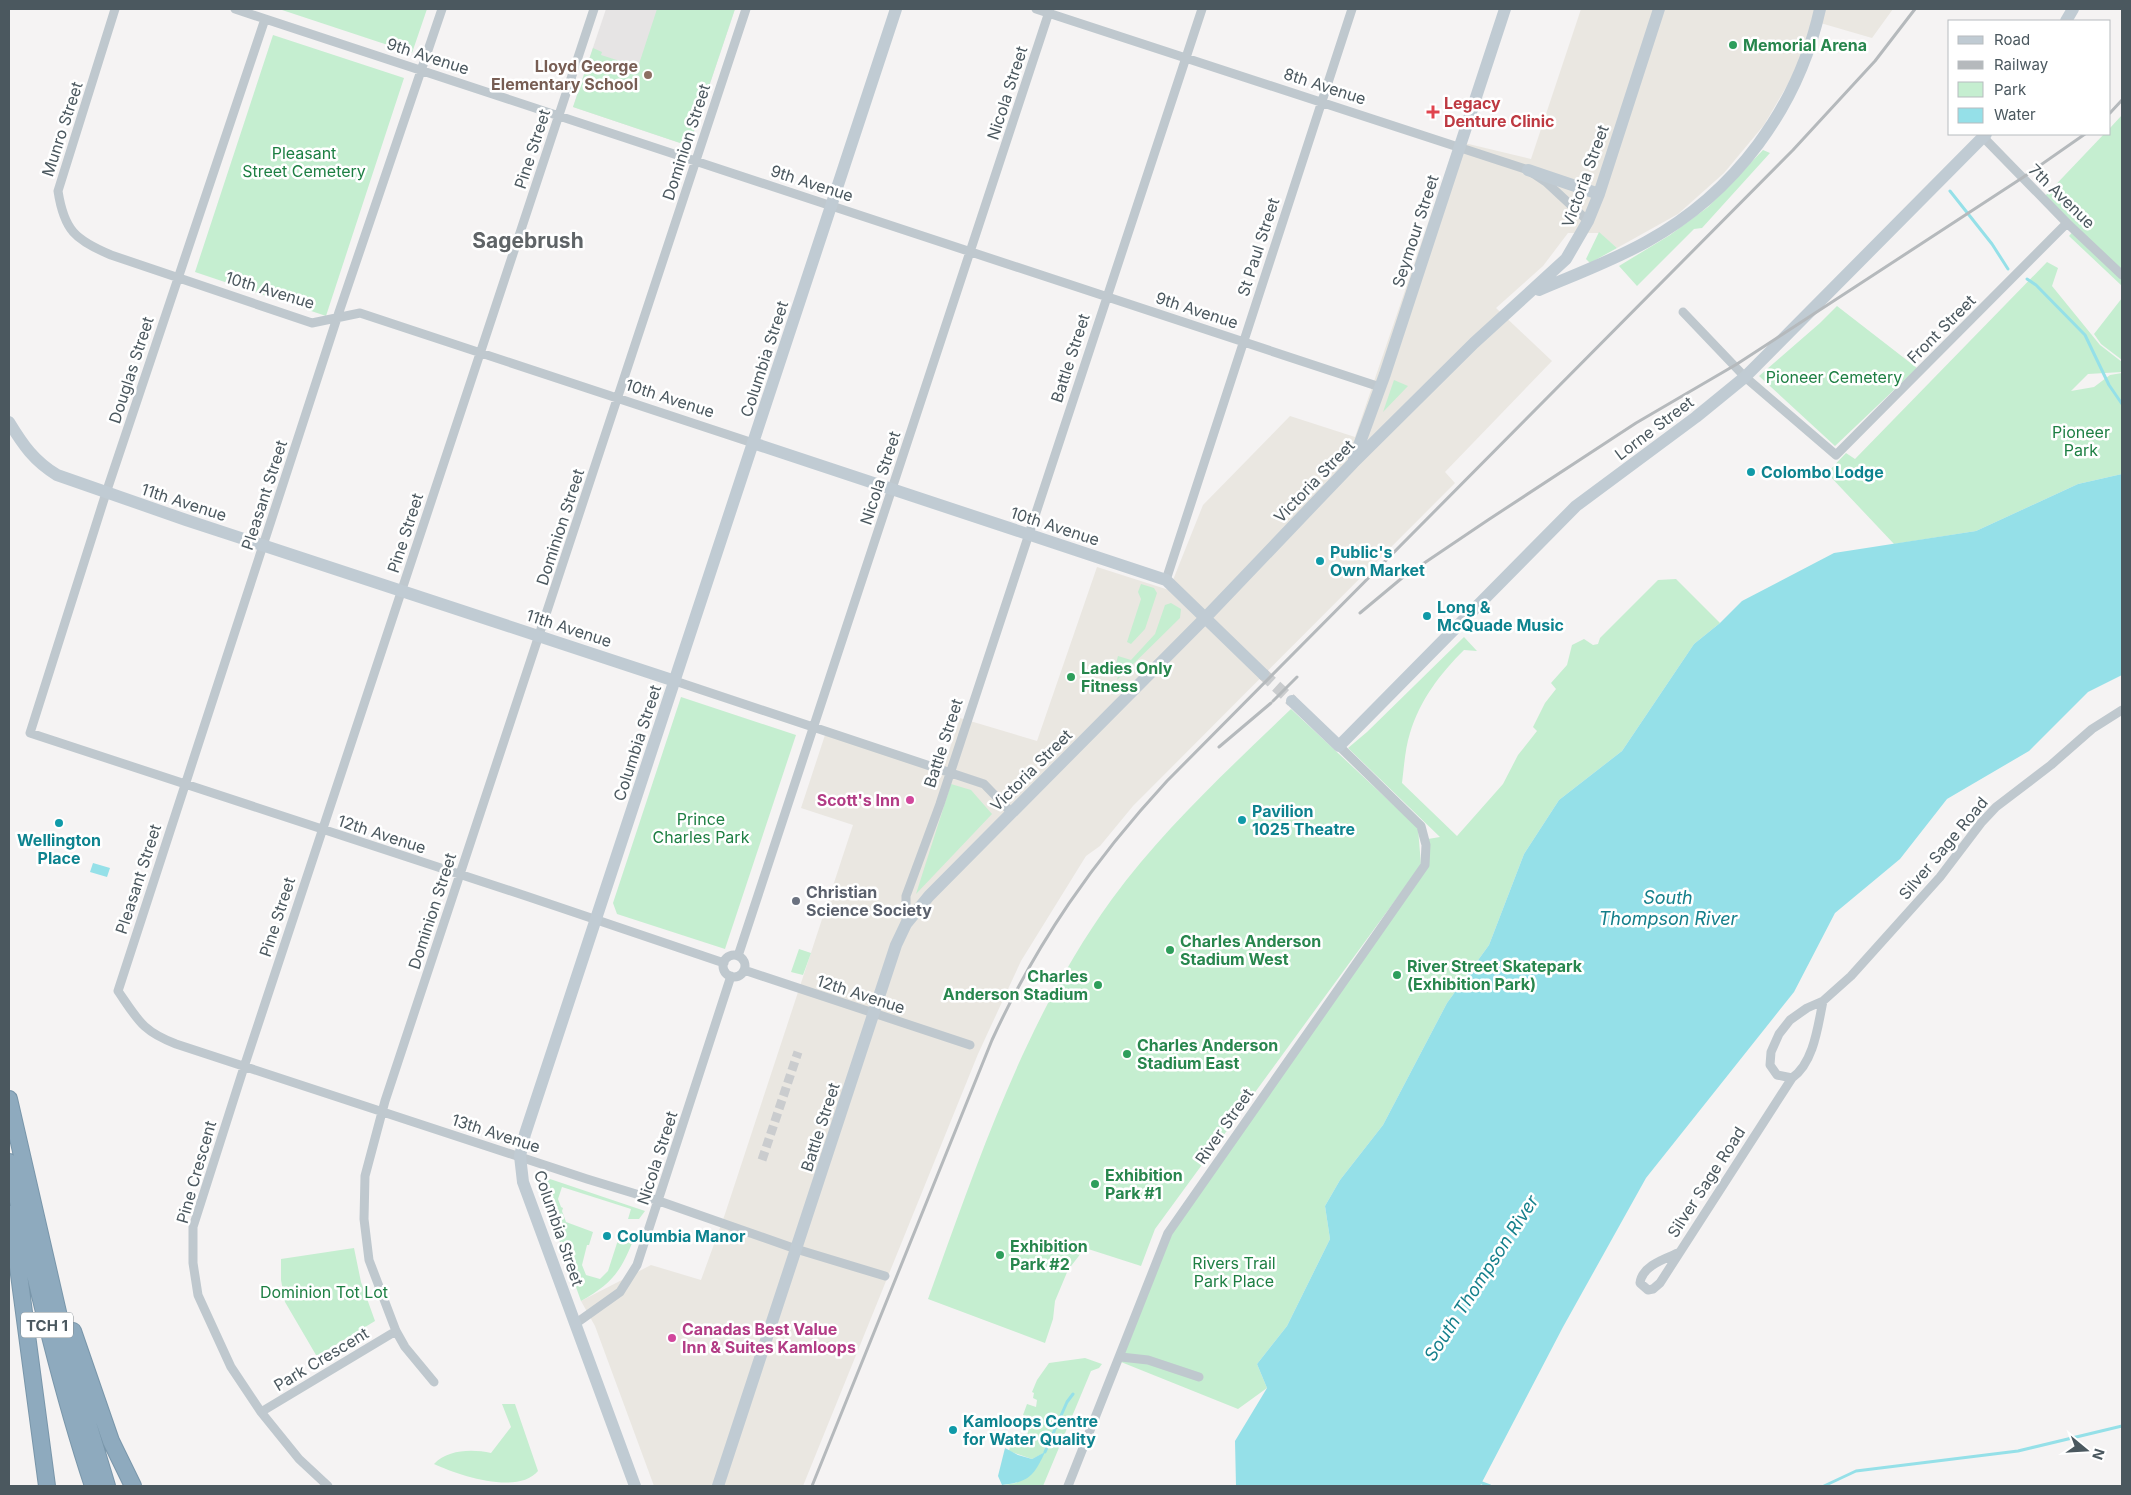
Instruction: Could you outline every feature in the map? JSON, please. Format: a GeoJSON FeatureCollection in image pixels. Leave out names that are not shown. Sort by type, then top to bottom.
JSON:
{"type":"FeatureCollection","features":[{"type":"Feature","properties":{"kind":"highway","name":"TCH 1"},"geometry":{"type":"LineString","coordinates":[[9,1099],[70,1360],[107,1486]]}},
{"type":"Feature","properties":{"kind":"highway","name":"TCH 1"},"geometry":{"type":"LineString","coordinates":[[9,1162],[74,1431],[93,1486]]}},
{"type":"Feature","properties":{"kind":"highway"},"geometry":{"type":"LineString","coordinates":[[9,1195],[47,1486]]}},
{"type":"Feature","properties":{"kind":"highway"},"geometry":{"type":"LineString","coordinates":[[34,1207],[81,1358],[111,1441],[133,1486]]}},
{"type":"Feature","properties":{"kind":"main road","name":"Columbia Street"},"geometry":{"type":"LineString","coordinates":[[636,1486],[523,1182],[520,1156],[525,1134],[896,9]]}},
{"type":"Feature","properties":{"kind":"main road","name":"Seymour Street"},"geometry":{"type":"LineString","coordinates":[[1353,464],[1505,9]]}},
{"type":"Feature","properties":{"kind":"main road","name":"Victoria Street"},"geometry":{"type":"LineString","coordinates":[[906,924],[929,896],[1206,617],[1353,464],[1474,343],[1530,294],[1566,259],[1588,221],[1599,194],[1659,9]]}},
{"type":"Feature","properties":{"kind":"main road"},"geometry":{"type":"LineString","coordinates":[[1530,294],[1646,242],[1693,212],[1731,178],[1768,133],[1779,114],[1808,52],[1820,9]]}},
{"type":"Feature","properties":{"kind":"main road"},"geometry":{"type":"LineString","coordinates":[[2067,20],[2073,9]]}},
{"type":"Feature","properties":{"kind":"main road","name":"Lorne Street"},"geometry":{"type":"LineString","coordinates":[[1340,746],[1576,506],[1696,418],[1745,377],[1985,136]]}},
{"type":"Feature","properties":{"kind":"main road"},"geometry":{"type":"LineString","coordinates":[[1528,170],[1599,194]]}},
{"type":"Feature","properties":{"kind":"main road","name":"11th Avenue"},"geometry":{"type":"LineString","coordinates":[[9,422],[23,445],[41,466],[57,476],[675,681]]}},
{"type":"Feature","properties":{"kind":"main road","name":"10th Avenue"},"geometry":{"type":"LineString","coordinates":[[753,443],[1166,580],[1263,674]]}},
{"type":"Feature","properties":{"kind":"main road"},"geometry":{"type":"LineString","coordinates":[[1292,701],[1340,746]]}},
{"type":"Feature","properties":{"kind":"main road","name":"Battle Street"},"geometry":{"type":"LineString","coordinates":[[719,1486],[896,946],[906,924]]}},
{"type":"Feature","properties":{"kind":"street","name":"Munro Street"},"geometry":{"type":"LineString","coordinates":[[115,9],[58,191],[61,211],[70,229],[86,245],[177,278]]}},
{"type":"Feature","properties":{"kind":"street","name":"9th Avenue"},"geometry":{"type":"LineString","coordinates":[[235,9],[1380,387]]}},
{"type":"Feature","properties":{"kind":"street","name":"Pleasant Street"},"geometry":{"type":"LineString","coordinates":[[118,991],[337,318],[423,70],[442,9]]}},
{"type":"Feature","properties":{"kind":"street","name":"Pine Street"},"geometry":{"type":"LineString","coordinates":[[244,1067],[594,9]]}},
{"type":"Feature","properties":{"kind":"street","name":"Dominion Street"},"geometry":{"type":"LineString","coordinates":[[434,1382],[405,1347],[396,1331],[369,1260],[364,1220],[365,1176],[382,1111],[746,9]]}},
{"type":"Feature","properties":{"kind":"street","name":"8th Avenue"},"geometry":{"type":"LineString","coordinates":[[1036,9],[1049,11],[1528,170],[1546,182],[1588,221]]}},
{"type":"Feature","properties":{"kind":"street","name":"Battle Street"},"geometry":{"type":"LineString","coordinates":[[906,924],[906,896],[914,870],[950,774],[1202,9]]}},
{"type":"Feature","properties":{"kind":"street","name":"St Paul Street"},"geometry":{"type":"LineString","coordinates":[[1166,580],[1352,9]]}},
{"type":"Feature","properties":{"kind":"street","name":"Nicola Street"},"geometry":{"type":"LineString","coordinates":[[738,956],[815,727],[1049,11]]}},
{"type":"Feature","properties":{"kind":"street","name":"Douglas Street"},"geometry":{"type":"LineString","coordinates":[[30,733],[106,493],[265,19]]}},
{"type":"Feature","properties":{"kind":"street","name":"7th Avenue"},"geometry":{"type":"LineString","coordinates":[[1985,136],[2067,223],[2122,275]]}},
{"type":"Feature","properties":{"kind":"street","name":"Front Street"},"geometry":{"type":"LineString","coordinates":[[1745,377],[1836,455],[2067,223]]}},
{"type":"Feature","properties":{"kind":"street","name":"10th Avenue"},"geometry":{"type":"LineString","coordinates":[[177,278],[312,322],[360,313],[753,443]]}},
{"type":"Feature","properties":{"kind":"street"},"geometry":{"type":"LineString","coordinates":[[1684,312],[1745,377]]}},
{"type":"Feature","properties":{"kind":"street","name":"11th Avenue"},"geometry":{"type":"LineString","coordinates":[[675,681],[984,784],[1011,812]]}},
{"type":"Feature","properties":{"kind":"street","name":"Silver Sage Road"},"geometry":{"type":"LineString","coordinates":[[1792,1078],[1777,1075],[1770,1065],[1771,1052],[1779,1034],[1790,1020],[1807,1008],[1823,1001],[1851,976],[1940,877],[1981,823],[1996,807],[2051,766],[2092,729],[2122,710]]}},
{"type":"Feature","properties":{"kind":"street","name":"12th Avenue"},"geometry":{"type":"LineString","coordinates":[[30,733],[724,963]]}},
{"type":"Feature","properties":{"kind":"street","name":"River Street"},"geometry":{"type":"LineString","coordinates":[[1068,1486],[1121,1357],[1168,1234],[1425,865],[1426,845],[1421,826],[1340,746]]}},
{"type":"Feature","properties":{"kind":"street"},"geometry":{"type":"LineString","coordinates":[[738,956],[744,962],[744,970],[738,976],[731,976],[725,972],[724,963],[729,957],[738,956]]}},
{"type":"Feature","properties":{"kind":"street","name":"12th Avenue"},"geometry":{"type":"LineString","coordinates":[[744,970],[970,1045]]}},
{"type":"Feature","properties":{"kind":"street","name":"Nicola Street"},"geometry":{"type":"LineString","coordinates":[[575,1324],[613,1298],[626,1284],[636,1265],[659,1201],[731,976]]}},
{"type":"Feature","properties":{"kind":"street","name":"13th Avenue"},"geometry":{"type":"LineString","coordinates":[[118,991],[142,1026],[159,1038],[659,1201],[796,1249],[885,1276]]}},
{"type":"Feature","properties":{"kind":"street","name":"Silver Sage Road"},"geometry":{"type":"LineString","coordinates":[[1678,1253],[1651,1266],[1641,1277],[1640,1283],[1644,1288],[1648,1290],[1653,1289],[1660,1283],[1792,1078],[1799,1073],[1805,1064],[1823,1001]]}},
{"type":"Feature","properties":{"kind":"street","name":"Pine Crescent"},"geometry":{"type":"LineString","coordinates":[[244,1067],[193,1227],[193,1263],[198,1295],[231,1367],[261,1412],[300,1459],[328,1486]]}},
{"type":"Feature","properties":{"kind":"street","name":"Park Crescent"},"geometry":{"type":"LineString","coordinates":[[261,1412],[396,1331]]}},
{"type":"Feature","properties":{"kind":"street"},"geometry":{"type":"LineString","coordinates":[[1121,1357],[1148,1360],[1199,1377]]}},
{"type":"Feature","properties":{"kind":"shaded area","name":"Lloyd George Elementary School"},"geometry":{"type":"Polygon","coordinates":[[[606,9],[735,9],[689,146],[573,107],[606,9]]]}},
{"type":"Feature","properties":{"kind":"shaded area"},"geometry":{"type":"Polygon","coordinates":[[[1581,9],[1893,9],[1872,38],[1817,22],[1792,77],[1764,125],[1724,173],[1678,214],[1617,248],[1599,233],[1568,233],[1543,266],[1496,308],[1552,361],[1445,472],[1455,483],[1133,806],[1100,846],[1086,856],[1021,961],[978,1054],[803,1486],[654,1486],[595,1326],[581,1301],[651,1265],[701,1280],[725,1214],[853,825],[801,808],[825,735],[942,772],[960,718],[1037,741],[1097,567],[1169,590],[1203,505],[1290,416],[1355,437],[1456,141],[1531,159],[1581,9]]]}},
{"type":"Feature","properties":{"kind":"green space"},"geometry":{"type":"Polygon","coordinates":[[[279,9],[427,9],[412,53],[279,9]]]}},
{"type":"Feature","properties":{"kind":"green space","name":"Lloyd George Elementary School"},"geometry":{"type":"Polygon","coordinates":[[[657,9],[735,9],[689,146],[573,107],[593,48],[602,52],[601,55],[623,62],[624,60],[639,64],[657,9]]]}},
{"type":"Feature","properties":{"kind":"green space","name":"Pleasant Street Cemetery"},"geometry":{"type":"Polygon","coordinates":[[[273,35],[404,78],[326,316],[195,272],[273,35]]]}},
{"type":"Feature","properties":{"kind":"green space"},"geometry":{"type":"Polygon","coordinates":[[[2122,115],[2122,286],[2069,236],[2077,227],[2045,196],[2103,135],[2111,135],[2111,127],[2122,115]]]}},
{"type":"Feature","properties":{"kind":"green space"},"geometry":{"type":"Polygon","coordinates":[[[1763,150],[1770,153],[1702,228],[1694,229],[1637,286],[1619,266],[1670,235],[1708,207],[1763,150]]]}},
{"type":"Feature","properties":{"kind":"green space"},"geometry":{"type":"Polygon","coordinates":[[[1599,232],[1617,248],[1590,263],[1586,259],[1599,232]]]}},
{"type":"Feature","properties":{"kind":"green space","name":"Pioneer Park"},"geometry":{"type":"Polygon","coordinates":[[[2047,262],[2058,268],[2052,286],[2100,345],[2122,362],[2122,372],[2088,374],[2071,391],[2094,387],[2110,375],[2122,373],[2122,474],[2078,484],[1976,531],[1894,544],[1827,473],[1846,453],[1855,459],[2047,262]]]}},
{"type":"Feature","properties":{"kind":"green space"},"geometry":{"type":"Polygon","coordinates":[[[2122,298],[2122,360],[2101,344],[2094,334],[2122,298]]]}},
{"type":"Feature","properties":{"kind":"green space","name":"Pioneer Cemetery"},"geometry":{"type":"Polygon","coordinates":[[[1837,306],[1917,368],[1835,446],[1759,376],[1837,306]]]}},
{"type":"Feature","properties":{"kind":"green space"},"geometry":{"type":"Polygon","coordinates":[[[1394,380],[1408,386],[1383,412],[1394,380]]]}},
{"type":"Feature","properties":{"kind":"green space","name":"Rivers Trail Park Place"},"geometry":{"type":"Polygon","coordinates":[[[1676,579],[1720,623],[1694,644],[1622,751],[1559,800],[1524,854],[1489,945],[1447,1003],[1383,1125],[1340,1180],[1325,1206],[1330,1239],[1287,1326],[1257,1364],[1267,1388],[1238,1409],[1121,1362],[1170,1235],[1428,865],[1428,839],[1440,837],[1348,748],[1367,732],[1464,637],[1477,651],[1464,650],[1439,678],[1419,709],[1408,739],[1402,783],[1457,836],[1503,784],[1518,755],[1537,731],[1533,727],[1545,703],[1556,689],[1551,683],[1567,665],[1572,645],[1584,639],[1593,645],[1598,644],[1600,638],[1658,580],[1676,579]]]}},
{"type":"Feature","properties":{"kind":"green space"},"geometry":{"type":"Polygon","coordinates":[[[1141,584],[1154,588],[1157,593],[1145,629],[1131,644],[1127,642],[1141,599],[1138,592],[1141,584]]]}},
{"type":"Feature","properties":{"kind":"green space"},"geometry":{"type":"Polygon","coordinates":[[[1171,603],[1181,609],[1180,618],[1117,680],[1120,669],[1115,667],[1118,656],[1131,660],[1155,634],[1165,605],[1171,603]]]}},
{"type":"Feature","properties":{"kind":"green space","name":"Prince Charles Park"},"geometry":{"type":"Polygon","coordinates":[[[681,697],[796,735],[725,949],[617,914],[613,903],[681,697]]]}},
{"type":"Feature","properties":{"kind":"green space"},"geometry":{"type":"Polygon","coordinates":[[[1291,709],[1418,828],[1421,865],[1155,1229],[1141,1266],[1085,1248],[1068,1270],[1055,1301],[1053,1319],[1045,1343],[928,1299],[985,1143],[1006,1092],[1054,993],[1081,945],[1112,899],[1153,848],[1198,800],[1291,709]]]}},
{"type":"Feature","properties":{"kind":"green space"},"geometry":{"type":"Polygon","coordinates":[[[951,784],[971,790],[992,814],[916,894],[951,784]]]}},
{"type":"Feature","properties":{"kind":"green space"},"geometry":{"type":"Polygon","coordinates":[[[799,949],[811,953],[803,975],[791,972],[799,949]]]}},
{"type":"Feature","properties":{"kind":"green space"},"geometry":{"type":"Polygon","coordinates":[[[550,1179],[645,1211],[639,1219],[628,1219],[631,1209],[562,1187],[558,1199],[563,1208],[562,1211],[566,1222],[593,1232],[589,1245],[587,1245],[582,1265],[586,1275],[600,1279],[608,1271],[618,1240],[633,1241],[619,1270],[613,1277],[600,1289],[581,1301],[540,1187],[550,1179]]]}},
{"type":"Feature","properties":{"kind":"green space","name":"Dominion Tot Lot"},"geometry":{"type":"Polygon","coordinates":[[[354,1248],[361,1282],[375,1321],[316,1355],[285,1302],[281,1280],[281,1259],[354,1248]]]}},
{"type":"Feature","properties":{"kind":"green space"},"geometry":{"type":"Polygon","coordinates":[[[1085,1358],[1102,1364],[1099,1368],[1091,1371],[1043,1486],[998,1486],[1016,1483],[1044,1453],[1032,1459],[1009,1451],[1013,1435],[1026,1439],[1030,1419],[1023,1415],[1027,1404],[1036,1407],[1037,1400],[1033,1398],[1034,1393],[1032,1392],[1037,1380],[1049,1363],[1085,1358]]]}},
{"type":"Feature","properties":{"kind":"green space"},"geometry":{"type":"Polygon","coordinates":[[[502,1404],[515,1404],[538,1471],[529,1478],[517,1482],[488,1481],[458,1474],[434,1464],[446,1455],[461,1451],[491,1453],[511,1427],[502,1404]]]}},
{"type":"Feature","properties":{"kind":"water","name":"South Thompson River"},"geometry":{"type":"Polygon","coordinates":[[[2122,474],[2122,675],[2088,692],[2029,751],[1947,799],[1900,859],[1835,913],[1794,992],[1646,1178],[1563,1327],[1480,1486],[1236,1486],[1235,1441],[1267,1388],[1257,1364],[1287,1326],[1330,1239],[1325,1206],[1340,1180],[1383,1125],[1447,1003],[1489,945],[1524,854],[1559,800],[1622,751],[1694,644],[1720,623],[1742,601],[1834,553],[1976,531],[2078,484],[2122,474]]]}},
{"type":"Feature","properties":{"kind":"water"},"geometry":{"type":"Polygon","coordinates":[[[93,863],[110,868],[107,877],[90,872],[93,863]]]}},
{"type":"Feature","properties":{"kind":"water"},"geometry":{"type":"Polygon","coordinates":[[[1005,1448],[1018,1455],[1032,1459],[1045,1452],[1034,1472],[1025,1480],[1002,1485],[998,1476],[1005,1448]]]}},
{"type":"Feature","properties":{"kind":"waterway"},"geometry":{"type":"LineString","coordinates":[[1950,191],[1992,244],[2008,269]]}},
{"type":"Feature","properties":{"kind":"waterway"},"geometry":{"type":"LineString","coordinates":[[2027,279],[2036,285],[2085,335],[2109,385],[2122,404]]}},
{"type":"Feature","properties":{"kind":"waterway"},"geometry":{"type":"LineString","coordinates":[[1045,1452],[1067,1402],[1073,1394]]}},
{"type":"Feature","properties":{"kind":"waterway"},"geometry":{"type":"LineString","coordinates":[[1824,1486],[1856,1471],[2018,1451],[2122,1426]]}},
{"type":"Feature","properties":{"kind":"waterway"},"geometry":{"type":"LineString","coordinates":[[1482,1483],[1490,1486]]}},
{"type":"Feature","properties":{"kind":"tunnel"},"geometry":{"type":"LineString","coordinates":[[1263,674],[1292,701]]}},
{"type":"Feature","properties":{"kind":"tunnel"},"geometry":{"type":"LineString","coordinates":[[762,1160],[798,1052]]}},
{"type":"Feature","properties":{"kind":"railway"},"geometry":{"type":"LineString","coordinates":[[812,1486],[992,1040],[1028,969],[1069,903],[1091,872],[1167,781],[1793,150],[1875,61],[1915,9]]}},
{"type":"Feature","properties":{"kind":"railway"},"geometry":{"type":"LineString","coordinates":[[2111,112],[2122,100]]}},
{"type":"Feature","properties":{"kind":"railway"},"geometry":{"type":"LineString","coordinates":[[1360,613],[1402,578],[1488,520],[1636,423],[1737,364],[2022,178],[2084,135]]}},
{"type":"Feature","properties":{"kind":"railway"},"geometry":{"type":"LineString","coordinates":[[1273,701],[1297,677]]}},
{"type":"Feature","properties":{"kind":"railway"},"geometry":{"type":"LineString","coordinates":[[1219,747],[1271,703]]}},
{"type":"Feature","properties":{"kind":"place","name":"Memorial Arena"},"geometry":{"type":"Point","coordinates":[1733,45]}},
{"type":"Feature","properties":{"kind":"place","name":"Lloyd George Elementary School"},"geometry":{"type":"Point","coordinates":[648,75]}},
{"type":"Feature","properties":{"kind":"place","name":"Legacy Denture Clinic"},"geometry":{"type":"Point","coordinates":[1433,112]}},
{"type":"Feature","properties":{"kind":"place","name":"Colombo Lodge"},"geometry":{"type":"Point","coordinates":[1751,472]}},
{"type":"Feature","properties":{"kind":"place","name":"Public's Own Market"},"geometry":{"type":"Point","coordinates":[1320,561]}},
{"type":"Feature","properties":{"kind":"place","name":"Long & McQuade Music"},"geometry":{"type":"Point","coordinates":[1427,616]}},
{"type":"Feature","properties":{"kind":"place","name":"Ladies Only Fitness"},"geometry":{"type":"Point","coordinates":[1071,677]}},
{"type":"Feature","properties":{"kind":"place","name":"Scott's Inn"},"geometry":{"type":"Point","coordinates":[910,800]}},
{"type":"Feature","properties":{"kind":"place","name":"Pavilion 1025 Theatre"},"geometry":{"type":"Point","coordinates":[1242,820]}},
{"type":"Feature","properties":{"kind":"place","name":"Wellington Place"},"geometry":{"type":"Point","coordinates":[59,823]}},
{"type":"Feature","properties":{"kind":"place","name":"Christian Science Society"},"geometry":{"type":"Point","coordinates":[796,901]}},
{"type":"Feature","properties":{"kind":"place","name":"Charles Anderson Stadium West"},"geometry":{"type":"Point","coordinates":[1170,950]}},
{"type":"Feature","properties":{"kind":"place","name":"River Street Skatepark (Exhibition Park)"},"geometry":{"type":"Point","coordinates":[1397,975]}},
{"type":"Feature","properties":{"kind":"place","name":"Charles Anderson Stadium"},"geometry":{"type":"Point","coordinates":[1098,985]}},
{"type":"Feature","properties":{"kind":"place","name":"Charles Anderson Stadium East"},"geometry":{"type":"Point","coordinates":[1127,1054]}},
{"type":"Feature","properties":{"kind":"place","name":"Exhibition Park #1"},"geometry":{"type":"Point","coordinates":[1095,1184]}},
{"type":"Feature","properties":{"kind":"place","name":"Columbia Manor"},"geometry":{"type":"Point","coordinates":[607,1236]}},
{"type":"Feature","properties":{"kind":"place","name":"Exhibition Park #2"},"geometry":{"type":"Point","coordinates":[1000,1255]}},
{"type":"Feature","properties":{"kind":"place","name":"Canadas Best Value Inn & Suites Kamloops"},"geometry":{"type":"Point","coordinates":[672,1338]}},
{"type":"Feature","properties":{"kind":"place","name":"Kamloops Centre for Water Quality"},"geometry":{"type":"Point","coordinates":[953,1430]}},
{"type":"Feature","properties":{"kind":"district","name":"Sagebrush"},"geometry":{"type":"Point","coordinates":[528,240]}}]}
